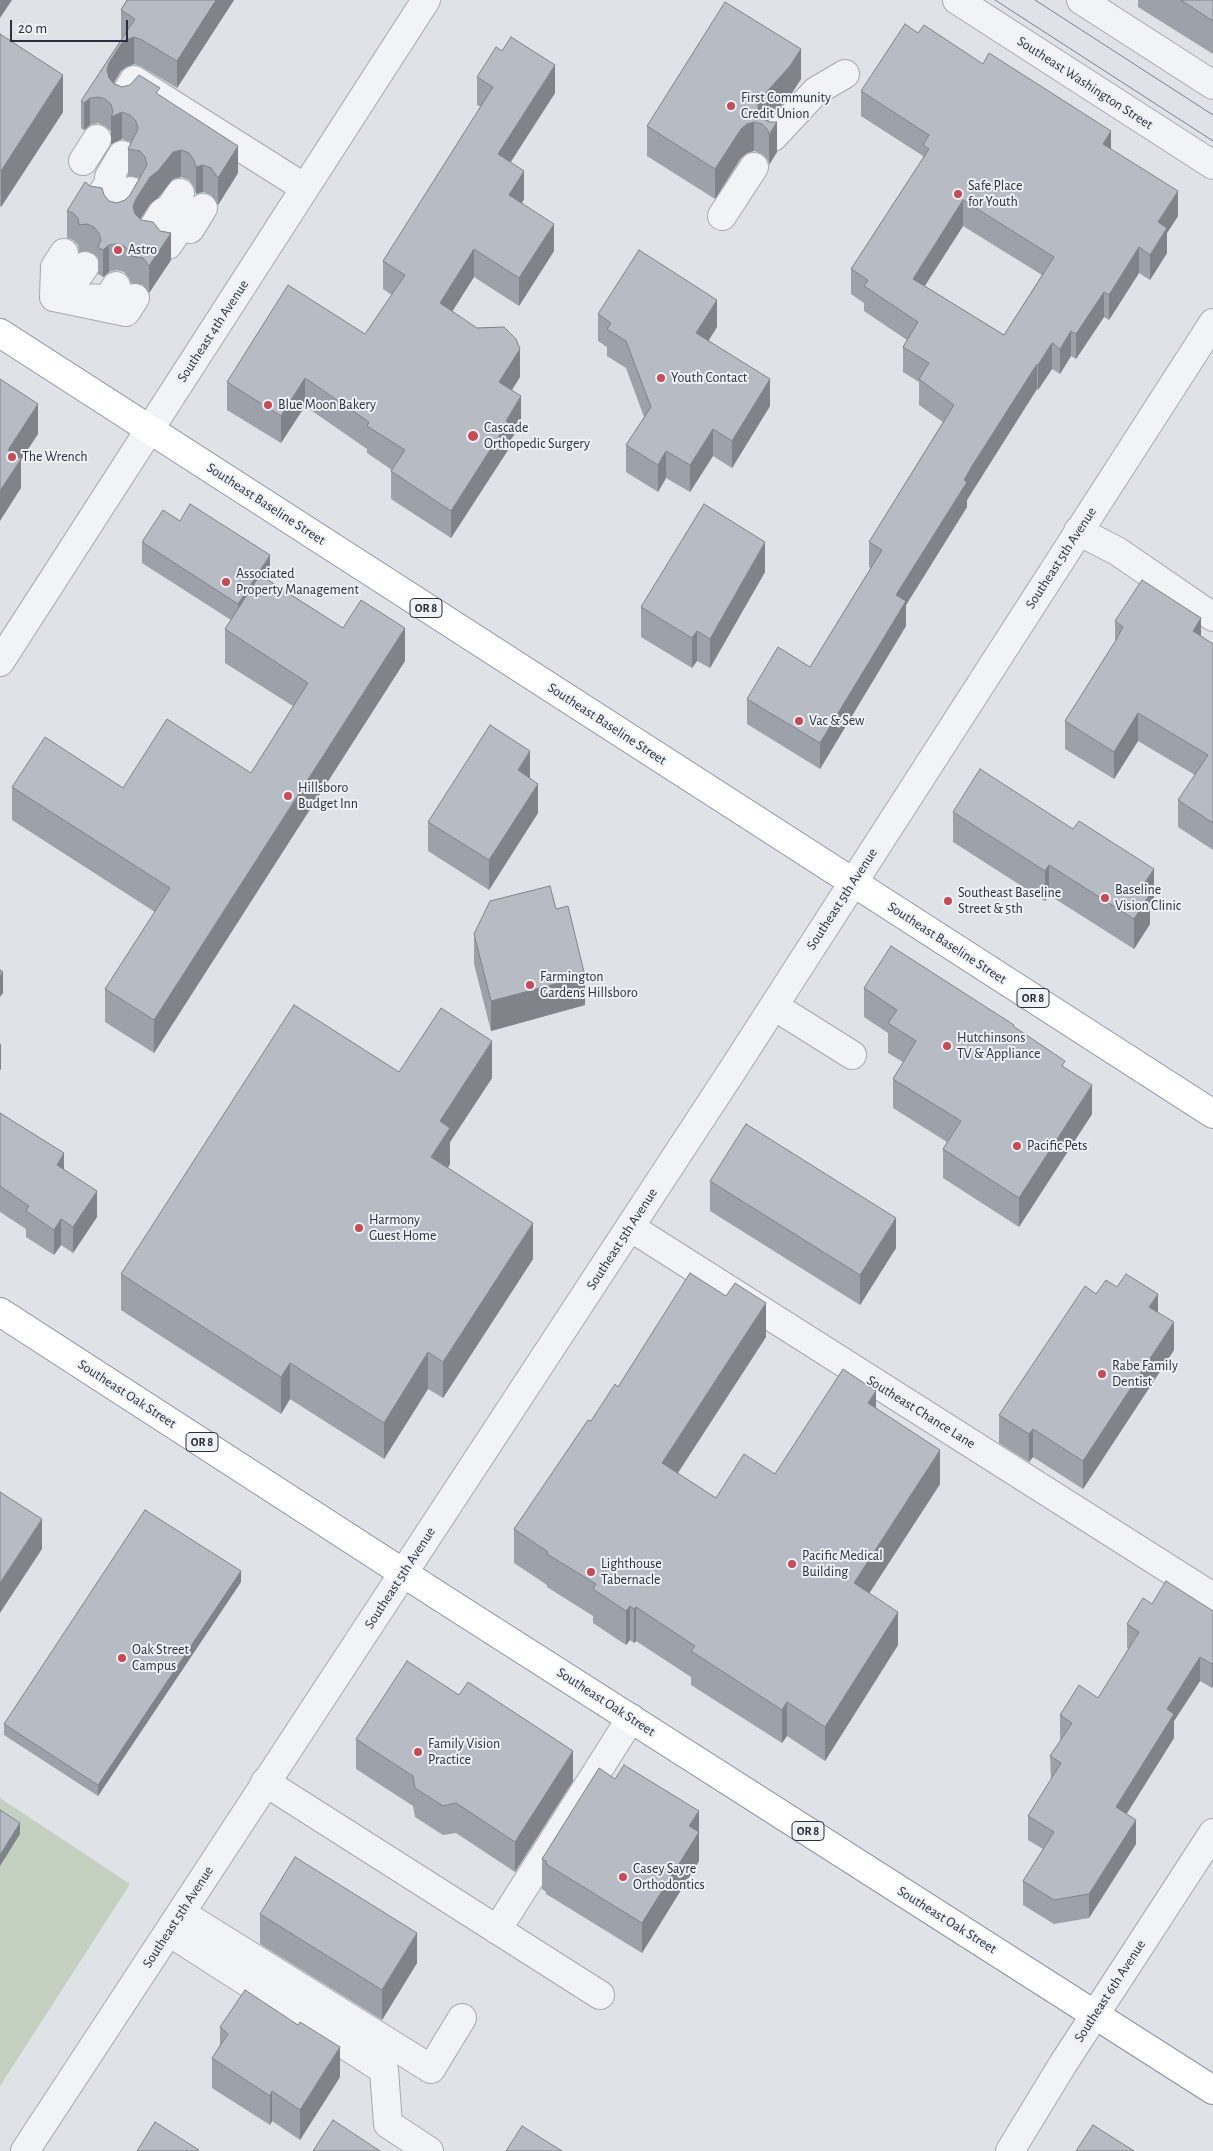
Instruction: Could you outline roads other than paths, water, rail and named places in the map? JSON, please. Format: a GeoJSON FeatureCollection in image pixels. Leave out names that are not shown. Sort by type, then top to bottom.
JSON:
{"type":"FeatureCollection","features":[{"type":"Feature","properties":{"kind":"highway","name":"Southeast Baseline Street"},"geometry":{"type":"LineString","coordinates":[[0,333],[1213,1114]]}},
{"type":"Feature","properties":{"kind":"highway","name":"Southeast Oak Street"},"geometry":{"type":"LineString","coordinates":[[0,1312],[1213,2090]]}},
{"type":"Feature","properties":{"kind":"street","name":"Southeast 4th Avenue"},"geometry":{"type":"LineString","coordinates":[[0,662],[426,0]]}},
{"type":"Feature","properties":{"kind":"street","name":"Southeast Washington Street"},"geometry":{"type":"LineString","coordinates":[[957,0],[1213,165]]}},
{"type":"Feature","properties":{"kind":"street"},"geometry":{"type":"LineString","coordinates":[[1080,0],[1213,85]]}},
{"type":"Feature","properties":{"kind":"street"},"geometry":{"type":"LineString","coordinates":[[773,137],[816,91],[845,74]]}},
{"type":"Feature","properties":{"kind":"street"},"geometry":{"type":"LineString","coordinates":[[123,98],[134,80],[154,106],[212,143],[235,157],[305,188]]}},
{"type":"Feature","properties":{"kind":"street"},"geometry":{"type":"LineString","coordinates":[[722,216],[754,167]]}},
{"type":"Feature","properties":{"kind":"street"},"geometry":{"type":"LineString","coordinates":[[75,259],[55,267],[54,296],[126,312],[125,292]]}},
{"type":"Feature","properties":{"kind":"street","name":"Southeast 5th Avenue"},"geometry":{"type":"LineString","coordinates":[[25,2151],[265,1782],[630,1228],[1213,323]]}},
{"type":"Feature","properties":{"kind":"street"},"geometry":{"type":"LineString","coordinates":[[1078,531],[1117,551],[1213,617]]}},
{"type":"Feature","properties":{"kind":"street"},"geometry":{"type":"LineString","coordinates":[[774,1006],[852,1055]]}},
{"type":"Feature","properties":{"kind":"street","name":"Southeast Chance Lane"},"geometry":{"type":"LineString","coordinates":[[630,1228],[1213,1596]]}},
{"type":"Feature","properties":{"kind":"street"},"geometry":{"type":"LineString","coordinates":[[497,1930],[631,1718]]}},
{"type":"Feature","properties":{"kind":"street"},"geometry":{"type":"LineString","coordinates":[[265,1782],[600,1995]]}},
{"type":"Feature","properties":{"kind":"street","name":"Southeast 6th Avenue"},"geometry":{"type":"LineString","coordinates":[[1010,2151],[1095,2014],[1213,1832]]}},
{"type":"Feature","properties":{"kind":"street"},"geometry":{"type":"LineString","coordinates":[[175,1922],[431,2069],[462,2018]]}},
{"type":"Feature","properties":{"kind":"street"},"geometry":{"type":"LineString","coordinates":[[175,1922],[384,2070],[388,2124],[429,2151]]}},
{"type":"Feature","properties":{"kind":"tram line"},"geometry":{"type":"LineString","coordinates":[[995,0],[1213,141]]}},
{"type":"Feature","properties":{"kind":"tram line"},"geometry":{"type":"LineString","coordinates":[[1035,0],[1213,115]]}},
{"type":"Feature","properties":{"kind":"place","name":"First Community Credit Union"},"geometry":{"type":"Point","coordinates":[731,106]}},
{"type":"Feature","properties":{"kind":"place","name":"Safe Place for Youth"},"geometry":{"type":"Point","coordinates":[958,194]}},
{"type":"Feature","properties":{"kind":"place","name":"Astro"},"geometry":{"type":"Point","coordinates":[118,250]}},
{"type":"Feature","properties":{"kind":"place","name":"Youth Contact"},"geometry":{"type":"Point","coordinates":[661,378]}},
{"type":"Feature","properties":{"kind":"place","name":"Blue Moon Bakery"},"geometry":{"type":"Point","coordinates":[268,405]}},
{"type":"Feature","properties":{"kind":"place","name":"Cascade Orthopedic Surgery"},"geometry":{"type":"Point","coordinates":[473,436]}},
{"type":"Feature","properties":{"kind":"place","name":"The Wrench"},"geometry":{"type":"Point","coordinates":[12,457]}},
{"type":"Feature","properties":{"kind":"place","name":"Associated Property Management"},"geometry":{"type":"Point","coordinates":[226,582]}},
{"type":"Feature","properties":{"kind":"place","name":"Vac & Sew"},"geometry":{"type":"Point","coordinates":[799,721]}},
{"type":"Feature","properties":{"kind":"place","name":"Hillsboro Budget Inn"},"geometry":{"type":"Point","coordinates":[288,796]}},
{"type":"Feature","properties":{"kind":"place","name":"Baseline Vision Clinic"},"geometry":{"type":"Point","coordinates":[1105,898]}},
{"type":"Feature","properties":{"kind":"place","name":"Southeast Baseline Street & 5th"},"geometry":{"type":"Point","coordinates":[948,901]}},
{"type":"Feature","properties":{"kind":"place","name":"Farmington Gardens Hillsboro"},"geometry":{"type":"Point","coordinates":[530,985]}},
{"type":"Feature","properties":{"kind":"place","name":"Hutchinsons TV & Appliance"},"geometry":{"type":"Point","coordinates":[947,1046]}},
{"type":"Feature","properties":{"kind":"place","name":"Pacific Pets"},"geometry":{"type":"Point","coordinates":[1017,1146]}},
{"type":"Feature","properties":{"kind":"place","name":"Harmony Guest Home"},"geometry":{"type":"Point","coordinates":[359,1228]}},
{"type":"Feature","properties":{"kind":"place","name":"Rabe Family Dentist"},"geometry":{"type":"Point","coordinates":[1102,1374]}},
{"type":"Feature","properties":{"kind":"place","name":"Pacific Medical Building"},"geometry":{"type":"Point","coordinates":[792,1564]}},
{"type":"Feature","properties":{"kind":"place","name":"Lighthouse Tabernacle"},"geometry":{"type":"Point","coordinates":[591,1572]}},
{"type":"Feature","properties":{"kind":"place","name":"Oak Street Campus"},"geometry":{"type":"Point","coordinates":[122,1658]}},
{"type":"Feature","properties":{"kind":"place","name":"Family Vision Practice"},"geometry":{"type":"Point","coordinates":[418,1752]}},
{"type":"Feature","properties":{"kind":"place","name":"Casey Sayre Orthodontics"},"geometry":{"type":"Point","coordinates":[623,1877]}}]}
